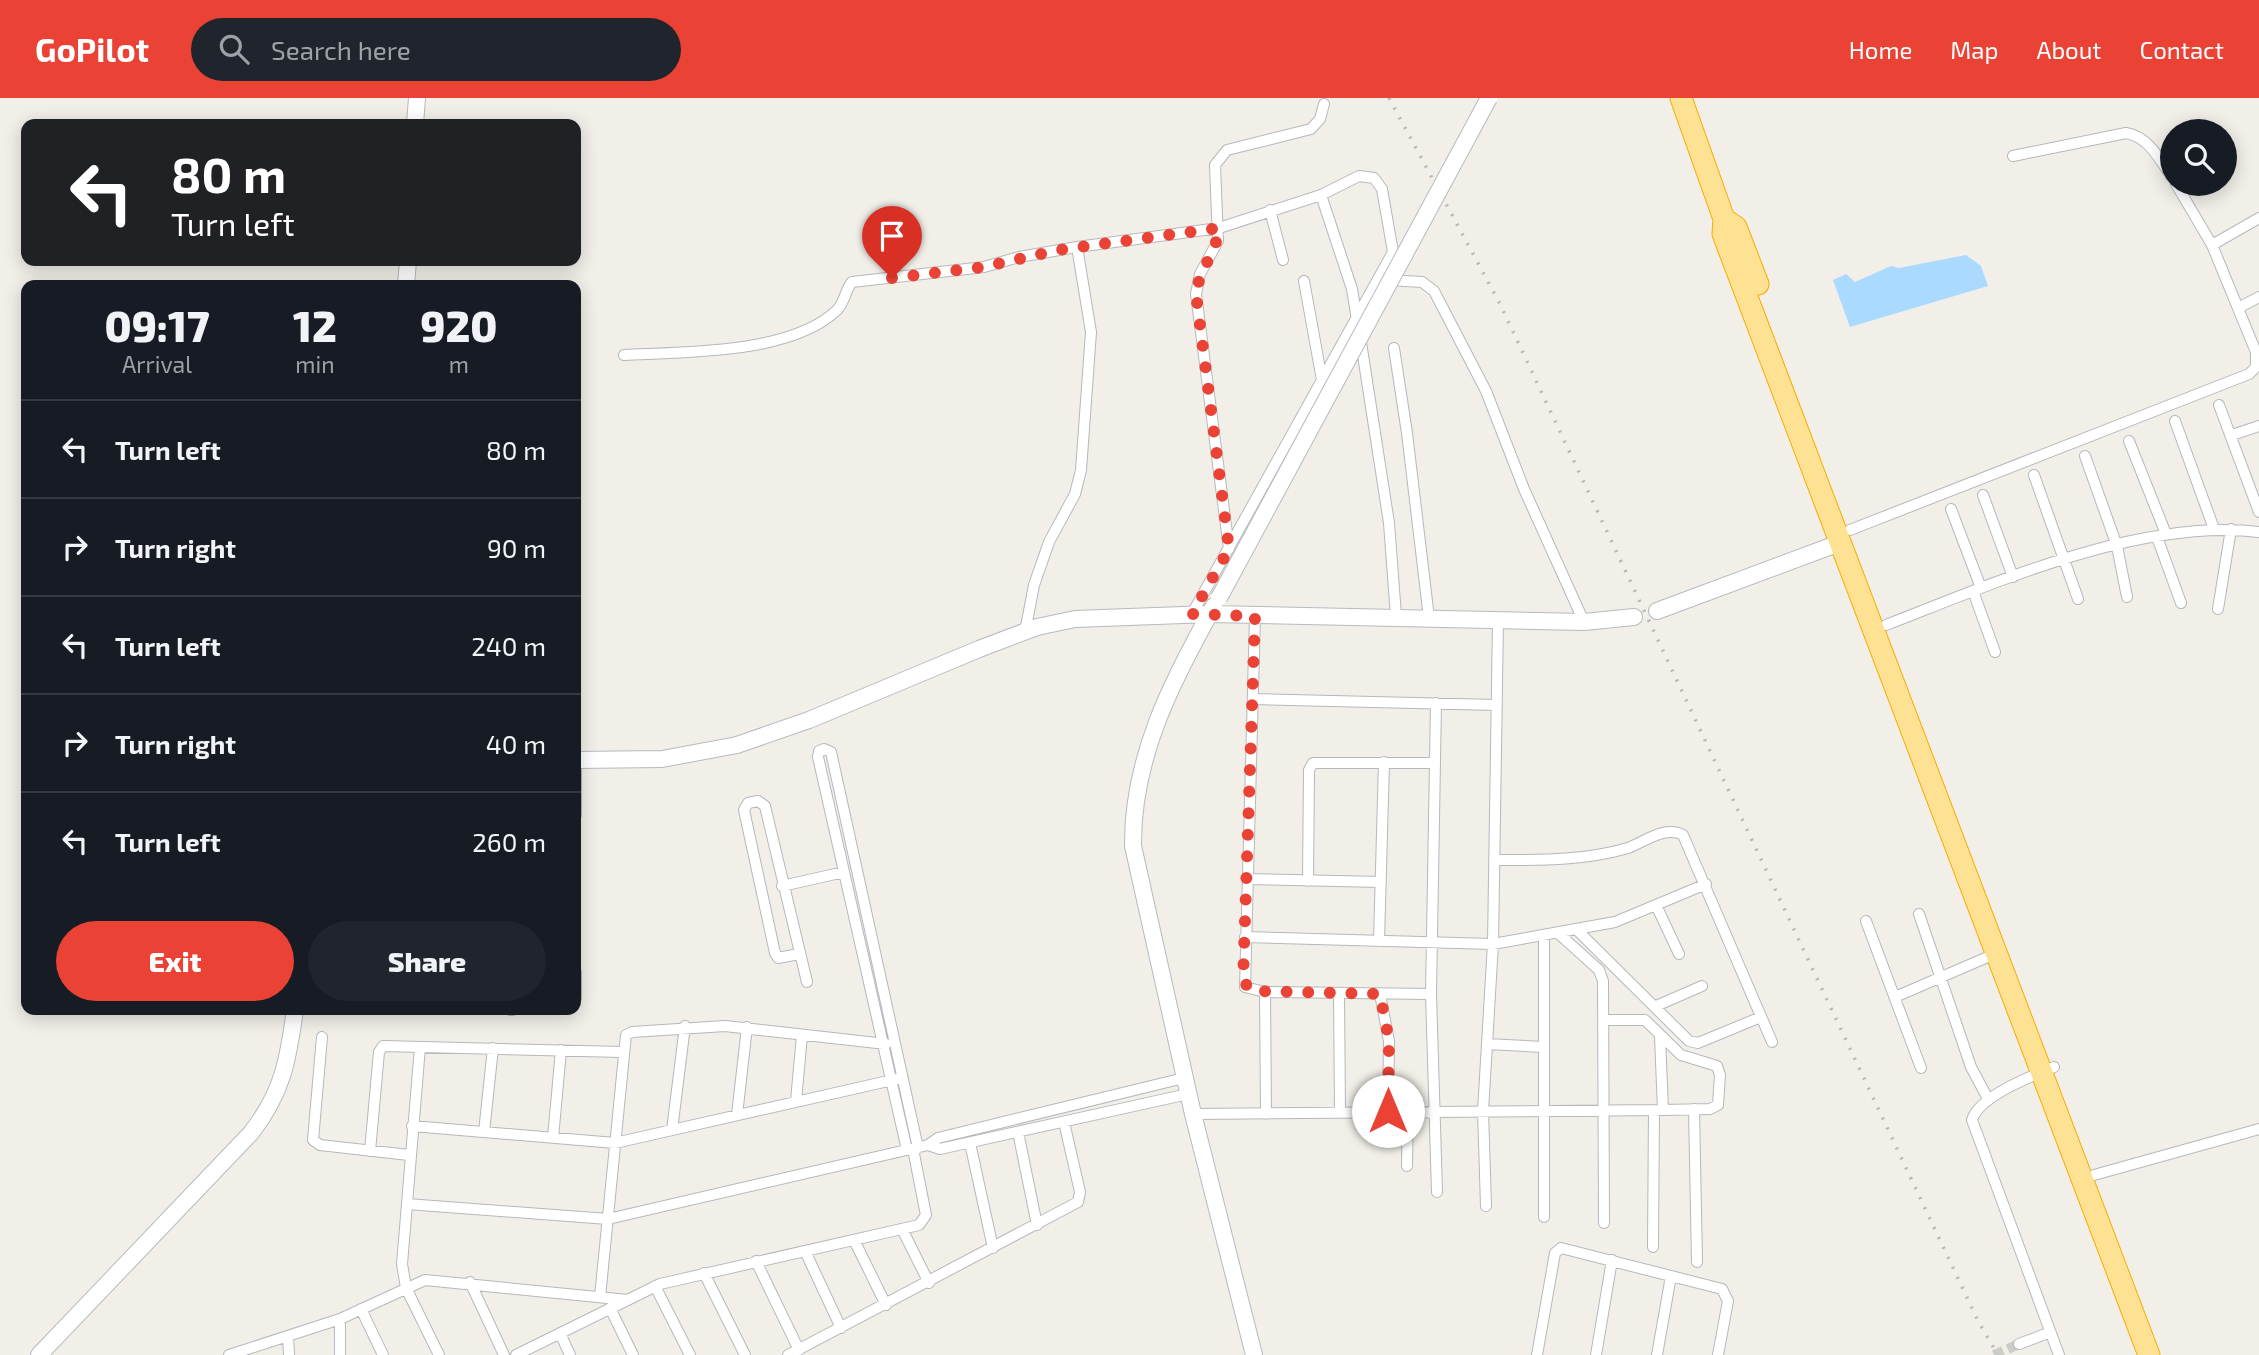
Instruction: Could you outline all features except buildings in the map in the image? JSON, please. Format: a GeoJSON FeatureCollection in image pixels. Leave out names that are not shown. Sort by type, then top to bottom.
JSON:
{"type":"FeatureCollection","features":[{"type":"Feature","properties":{"kind":"highway"},"geometry":{"type":"LineString","coordinates":[[1666,98],[1700,187],[1719,203],[1736,227],[1997,953],[2094,1175],[2163,1355]]}},
{"type":"Feature","properties":{"kind":"highway"},"geometry":{"type":"LineString","coordinates":[[1681,98],[1719,203]]}},
{"type":"Feature","properties":{"kind":"highway"},"geometry":{"type":"LineString","coordinates":[[1696,98],[1724,179],[1719,203]]}},
{"type":"Feature","properties":{"kind":"highway"},"geometry":{"type":"LineString","coordinates":[[1846,536],[1886,625],[2149,1355]]}},
{"type":"Feature","properties":{"kind":"main road"},"geometry":{"type":"LineString","coordinates":[[415,119],[417,98]]}},
{"type":"Feature","properties":{"kind":"main road"},"geometry":{"type":"LineString","coordinates":[[1254,1355],[1186,1086],[1137,873],[1133,816],[1146,749],[1157,720],[1210,614],[1489,98]]}},
{"type":"Feature","properties":{"kind":"main road"},"geometry":{"type":"LineString","coordinates":[[1657,611],[1846,536]]}},
{"type":"Feature","properties":{"kind":"main road"},"geometry":{"type":"LineString","coordinates":[[581,760],[662,759],[737,745],[809,720],[1025,632],[1075,619],[1210,614],[1584,622],[1634,617]]}},
{"type":"Feature","properties":{"kind":"main road"},"geometry":{"type":"LineString","coordinates":[[38,1355],[251,1133],[269,1110],[284,1078],[294,1015]]}},
{"type":"Feature","properties":{"kind":"street"},"geometry":{"type":"LineString","coordinates":[[1229,549],[1196,294],[1200,274],[1218,241],[1215,164],[1221,154],[1311,129],[1320,119],[1324,104]]}},
{"type":"Feature","properties":{"kind":"street"},"geometry":{"type":"LineString","coordinates":[[2013,156],[2126,134],[2135,135],[2148,144],[2160,160]]}},
{"type":"Feature","properties":{"kind":"street"},"geometry":{"type":"LineString","coordinates":[[624,355],[697,351],[781,338],[811,327],[835,312],[852,282],[984,267],[1019,257],[1077,247],[1219,228],[1321,195],[1359,176],[1367,176],[1379,182],[1394,246],[1357,320],[1192,614]]}},
{"type":"Feature","properties":{"kind":"street"},"geometry":{"type":"LineString","coordinates":[[1321,195],[1352,289],[1389,523],[1396,616]]}},
{"type":"Feature","properties":{"kind":"street"},"geometry":{"type":"LineString","coordinates":[[1846,536],[2242,379],[2256,367],[2258,353],[2212,245],[2183,196]]}},
{"type":"Feature","properties":{"kind":"street"},"geometry":{"type":"LineString","coordinates":[[1270,210],[1283,260]]}},
{"type":"Feature","properties":{"kind":"street"},"geometry":{"type":"LineString","coordinates":[[2212,245],[2259,218]]}},
{"type":"Feature","properties":{"kind":"street"},"geometry":{"type":"LineString","coordinates":[[1025,632],[1034,584],[1049,542],[1074,494],[1081,470],[1091,332],[1077,247]]}},
{"type":"Feature","properties":{"kind":"street"},"geometry":{"type":"LineString","coordinates":[[1379,279],[1422,282],[1434,291],[1486,391],[1524,489],[1584,622]]}},
{"type":"Feature","properties":{"kind":"street"},"geometry":{"type":"LineString","coordinates":[[1304,281],[1322,380]]}},
{"type":"Feature","properties":{"kind":"street"},"geometry":{"type":"LineString","coordinates":[[2238,308],[2259,297]]}},
{"type":"Feature","properties":{"kind":"street"},"geometry":{"type":"LineString","coordinates":[[1394,348],[1429,618]]}},
{"type":"Feature","properties":{"kind":"street"},"geometry":{"type":"LineString","coordinates":[[2219,405],[2259,512]]}},
{"type":"Feature","properties":{"kind":"street"},"geometry":{"type":"LineString","coordinates":[[2175,421],[2214,529]]}},
{"type":"Feature","properties":{"kind":"street"},"geometry":{"type":"LineString","coordinates":[[2232,435],[2259,426]]}},
{"type":"Feature","properties":{"kind":"street"},"geometry":{"type":"LineString","coordinates":[[2129,442],[2162,536],[2181,603]]}},
{"type":"Feature","properties":{"kind":"street"},"geometry":{"type":"LineString","coordinates":[[2085,456],[2117,546],[2127,597]]}},
{"type":"Feature","properties":{"kind":"street"},"geometry":{"type":"LineString","coordinates":[[2034,475],[2078,599]]}},
{"type":"Feature","properties":{"kind":"street"},"geometry":{"type":"LineString","coordinates":[[1983,495],[2013,577]]}},
{"type":"Feature","properties":{"kind":"street"},"geometry":{"type":"LineString","coordinates":[[1951,509],[1995,652]]}},
{"type":"Feature","properties":{"kind":"street"},"geometry":{"type":"LineString","coordinates":[[1886,625],[2013,577],[2117,546],[2214,529],[2259,532]]}},
{"type":"Feature","properties":{"kind":"street"},"geometry":{"type":"LineString","coordinates":[[2218,609],[2231,529]]}},
{"type":"Feature","properties":{"kind":"street"},"geometry":{"type":"LineString","coordinates":[[1255,616],[1243,981],[1248,989],[1265,992],[1432,994]]}},
{"type":"Feature","properties":{"kind":"street"},"geometry":{"type":"LineString","coordinates":[[1486,1206],[1483,1111],[1493,944],[1498,620]]}},
{"type":"Feature","properties":{"kind":"street"},"geometry":{"type":"LineString","coordinates":[[1253,699],[1497,705]]}},
{"type":"Feature","properties":{"kind":"street"},"geometry":{"type":"LineString","coordinates":[[1436,703],[1432,994],[1437,1192]]}},
{"type":"Feature","properties":{"kind":"street"},"geometry":{"type":"LineString","coordinates":[[516,1355],[655,1286],[919,1225],[926,1215],[916,1148],[896,1045],[831,752],[824,749],[819,751],[818,757],[891,1081],[916,1148]]}},
{"type":"Feature","properties":{"kind":"street"},"geometry":{"type":"LineString","coordinates":[[1308,881],[1310,766],[1317,761],[1435,763]]}},
{"type":"Feature","properties":{"kind":"street"},"geometry":{"type":"LineString","coordinates":[[1380,941],[1384,762]]}},
{"type":"Feature","properties":{"kind":"street"},"geometry":{"type":"LineString","coordinates":[[799,954],[778,958],[775,953],[744,810],[748,803],[758,801],[765,806],[807,982]]}},
{"type":"Feature","properties":{"kind":"street"},"geometry":{"type":"LineString","coordinates":[[1494,860],[1584,859],[1673,831],[1683,835],[1772,1042]]}},
{"type":"Feature","properties":{"kind":"street"},"geometry":{"type":"LineString","coordinates":[[782,886],[844,872]]}},
{"type":"Feature","properties":{"kind":"street"},"geometry":{"type":"LineString","coordinates":[[1248,879],[1381,882]]}},
{"type":"Feature","properties":{"kind":"street"},"geometry":{"type":"LineString","coordinates":[[1245,937],[1493,944],[1578,931],[1615,922],[1706,884]]}},
{"type":"Feature","properties":{"kind":"street"},"geometry":{"type":"LineString","coordinates":[[1656,905],[1679,954]]}},
{"type":"Feature","properties":{"kind":"street"},"geometry":{"type":"LineString","coordinates":[[1919,915],[1938,978],[1971,1067],[1988,1099]]}},
{"type":"Feature","properties":{"kind":"street"},"geometry":{"type":"LineString","coordinates":[[1866,922],[1921,1068]]}},
{"type":"Feature","properties":{"kind":"street"},"geometry":{"type":"LineString","coordinates":[[1578,931],[1689,1041],[1695,1043],[1761,1017]]}},
{"type":"Feature","properties":{"kind":"street"},"geometry":{"type":"LineString","coordinates":[[1559,934],[1601,975],[1604,1020],[1604,1223]]}},
{"type":"Feature","properties":{"kind":"street"},"geometry":{"type":"LineString","coordinates":[[1544,936],[1544,1217]]}},
{"type":"Feature","properties":{"kind":"street"},"geometry":{"type":"LineString","coordinates":[[1895,997],[1997,953]]}},
{"type":"Feature","properties":{"kind":"street"},"geometry":{"type":"LineString","coordinates":[[1656,1006],[1702,986]]}},
{"type":"Feature","properties":{"kind":"street"},"geometry":{"type":"LineString","coordinates":[[1265,992],[1266,1114]]}},
{"type":"Feature","properties":{"kind":"street"},"geometry":{"type":"LineString","coordinates":[[1339,993],[1340,1111]]}},
{"type":"Feature","properties":{"kind":"street"},"geometry":{"type":"LineString","coordinates":[[1380,994],[1389,1041],[1388,1111]]}},
{"type":"Feature","properties":{"kind":"street"},"geometry":{"type":"LineString","coordinates":[[1193,1114],[1659,1110],[1717,1105],[1719,1070],[1712,1064],[1685,1058],[1645,1020],[1604,1020]]}},
{"type":"Feature","properties":{"kind":"street"},"geometry":{"type":"LineString","coordinates":[[600,1297],[622,1052],[628,1033],[685,1026],[747,1027],[896,1045]]}},
{"type":"Feature","properties":{"kind":"street"},"geometry":{"type":"LineString","coordinates":[[673,1130],[685,1026]]}},
{"type":"Feature","properties":{"kind":"street"},"geometry":{"type":"LineString","coordinates":[[737,1115],[747,1027]]}},
{"type":"Feature","properties":{"kind":"street"},"geometry":{"type":"LineString","coordinates":[[796,1101],[802,1035]]}},
{"type":"Feature","properties":{"kind":"street"},"geometry":{"type":"LineString","coordinates":[[321,1037],[313,1140],[320,1145],[410,1155]]}},
{"type":"Feature","properties":{"kind":"street"},"geometry":{"type":"LineString","coordinates":[[1653,1247],[1660,1037]]}},
{"type":"Feature","properties":{"kind":"street"},"geometry":{"type":"LineString","coordinates":[[1488,1044],[1543,1047]]}},
{"type":"Feature","properties":{"kind":"street"},"geometry":{"type":"LineString","coordinates":[[370,1151],[380,1049],[386,1046],[622,1052]]}},
{"type":"Feature","properties":{"kind":"street"},"geometry":{"type":"LineString","coordinates":[[420,1047],[402,1264],[406,1288],[439,1355]]}},
{"type":"Feature","properties":{"kind":"street"},"geometry":{"type":"LineString","coordinates":[[484,1132],[493,1048]]}},
{"type":"Feature","properties":{"kind":"street"},"geometry":{"type":"LineString","coordinates":[[552,1138],[561,1051]]}},
{"type":"Feature","properties":{"kind":"street"},"geometry":{"type":"LineString","coordinates":[[2048,1070],[1988,1099],[1974,1112],[1974,1130],[2059,1355]]}},
{"type":"Feature","properties":{"kind":"street"},"geometry":{"type":"LineString","coordinates":[[412,1126],[615,1143],[903,1078]]}},
{"type":"Feature","properties":{"kind":"street"},"geometry":{"type":"LineString","coordinates":[[916,1148],[940,1149],[1064,1122],[1186,1086]]}},
{"type":"Feature","properties":{"kind":"street"},"geometry":{"type":"LineString","coordinates":[[407,1204],[608,1219],[916,1148],[938,1138],[1186,1086]]}},
{"type":"Feature","properties":{"kind":"street"},"geometry":{"type":"LineString","coordinates":[[1695,1109],[1697,1262]]}},
{"type":"Feature","properties":{"kind":"street"},"geometry":{"type":"LineString","coordinates":[[1407,1166],[1408,1111]]}},
{"type":"Feature","properties":{"kind":"street"},"geometry":{"type":"LineString","coordinates":[[756,1261],[793,1352],[1072,1206],[1080,1198],[1064,1122]]}},
{"type":"Feature","properties":{"kind":"street"},"geometry":{"type":"LineString","coordinates":[[2094,1175],[2259,1129]]}},
{"type":"Feature","properties":{"kind":"street"},"geometry":{"type":"LineString","coordinates":[[1018,1132],[1037,1225]]}},
{"type":"Feature","properties":{"kind":"street"},"geometry":{"type":"LineString","coordinates":[[970,1143],[993,1248]]}},
{"type":"Feature","properties":{"kind":"street"},"geometry":{"type":"LineString","coordinates":[[902,1228],[929,1283]]}},
{"type":"Feature","properties":{"kind":"street"},"geometry":{"type":"LineString","coordinates":[[854,1240],[886,1305]]}},
{"type":"Feature","properties":{"kind":"street"},"geometry":{"type":"LineString","coordinates":[[1537,1355],[1557,1250],[1566,1248],[1726,1293],[1728,1301],[1718,1355]]}},
{"type":"Feature","properties":{"kind":"street"},"geometry":{"type":"LineString","coordinates":[[805,1251],[841,1328]]}},
{"type":"Feature","properties":{"kind":"street"},"geometry":{"type":"LineString","coordinates":[[1596,1355],[1612,1260]]}},
{"type":"Feature","properties":{"kind":"street"},"geometry":{"type":"LineString","coordinates":[[704,1273],[745,1355]]}},
{"type":"Feature","properties":{"kind":"street"},"geometry":{"type":"LineString","coordinates":[[1657,1355],[1671,1276]]}},
{"type":"Feature","properties":{"kind":"street"},"geometry":{"type":"LineString","coordinates":[[229,1355],[340,1319],[425,1280],[470,1282],[628,1300]]}},
{"type":"Feature","properties":{"kind":"street"},"geometry":{"type":"LineString","coordinates":[[470,1282],[504,1355]]}},
{"type":"Feature","properties":{"kind":"street"},"geometry":{"type":"LineString","coordinates":[[655,1286],[690,1355]]}},
{"type":"Feature","properties":{"kind":"street"},"geometry":{"type":"LineString","coordinates":[[610,1308],[634,1355]]}},
{"type":"Feature","properties":{"kind":"street"},"geometry":{"type":"LineString","coordinates":[[361,1309],[383,1355]]}},
{"type":"Feature","properties":{"kind":"street"},"geometry":{"type":"LineString","coordinates":[[340,1319],[340,1355]]}},
{"type":"Feature","properties":{"kind":"street"},"geometry":{"type":"LineString","coordinates":[[560,1333],[570,1355]]}},
{"type":"Feature","properties":{"kind":"street"},"geometry":{"type":"LineString","coordinates":[[2019,1344],[2049,1333]]}},
{"type":"Feature","properties":{"kind":"street"},"geometry":{"type":"LineString","coordinates":[[288,1336],[289,1355]]}},
{"type":"Feature","properties":{"kind":"water"},"geometry":{"type":"Polygon","coordinates":[[[1966,255],[1981,266],[1988,286],[1850,327],[1833,280],[1846,274],[1855,282],[1891,266],[1899,268],[1966,255]]]}},
{"type":"Feature","properties":{"kind":"tunnel"},"geometry":{"type":"LineString","coordinates":[[1994,1355],[2019,1344]]}},
{"type":"Feature","properties":{"kind":"railway"},"geometry":{"type":"LineString","coordinates":[[1389,98],[1500,304],[1978,1321],[1998,1355]]}},
{"type":"Feature","properties":{"kind":"route"},"geometry":{"type":"LineString","coordinates":[[892,278],[984,267],[1058,250],[1219,228],[1218,241],[1200,274],[1196,294],[1229,549],[1192,614],[1255,616],[1243,981],[1252,991],[1380,994],[1389,1041],[1388,1111]]}}]}
